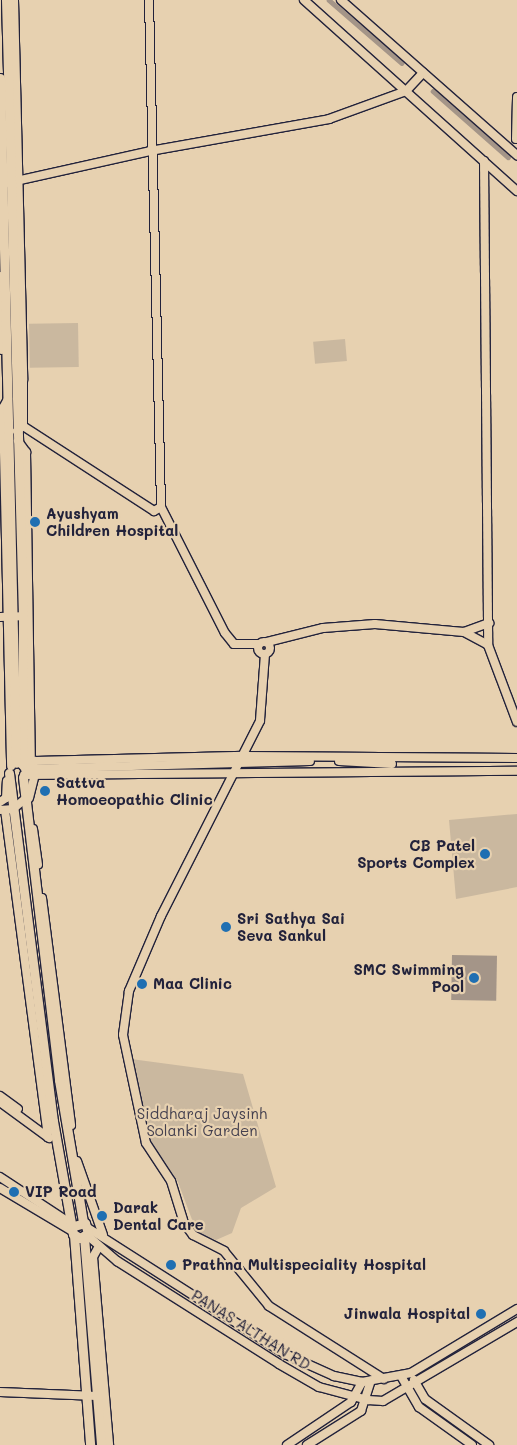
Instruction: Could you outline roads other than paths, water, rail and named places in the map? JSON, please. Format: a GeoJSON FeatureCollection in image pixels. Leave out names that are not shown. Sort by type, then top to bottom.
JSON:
{"type":"FeatureCollection","features":[{"type":"Feature","properties":{"kind":"main road"},"geometry":{"type":"LineString","coordinates":[[6,0],[7,361],[19,769],[25,799],[72,1148],[86,1231],[97,1396],[105,1445]]}},
{"type":"Feature","properties":{"kind":"main road"},"geometry":{"type":"LineString","coordinates":[[0,78],[8,183],[19,433],[15,617]]}},
{"type":"Feature","properties":{"kind":"main road"},"geometry":{"type":"LineString","coordinates":[[19,769],[6,810],[25,926],[50,1122],[57,1143],[62,1190],[73,1230],[79,1343],[90,1445]]}},
{"type":"Feature","properties":{"kind":"main road"},"geometry":{"type":"LineString","coordinates":[[73,1230],[86,1231]]}},
{"type":"Feature","properties":{"kind":"main road"},"geometry":{"type":"LineString","coordinates":[[73,1230],[86,1231]]}},
{"type":"Feature","properties":{"kind":"street"},"geometry":{"type":"LineString","coordinates":[[14,0],[8,183],[150,151],[313,122],[406,91],[424,73]]}},
{"type":"Feature","properties":{"kind":"street"},"geometry":{"type":"LineString","coordinates":[[149,0],[150,151],[161,507],[225,633],[234,644],[263,643],[323,628],[374,624],[464,632],[488,645]]}},
{"type":"Feature","properties":{"kind":"street"},"geometry":{"type":"LineString","coordinates":[[304,0],[517,191]]}},
{"type":"Feature","properties":{"kind":"street"},"geometry":{"type":"LineString","coordinates":[[341,0],[515,154]]}},
{"type":"Feature","properties":{"kind":"street"},"geometry":{"type":"LineString","coordinates":[[515,154],[517,97]]}},
{"type":"Feature","properties":{"kind":"street"},"geometry":{"type":"LineString","coordinates":[[484,161],[488,645],[517,722]]}},
{"type":"Feature","properties":{"kind":"street"},"geometry":{"type":"LineString","coordinates":[[0,276],[2,351],[7,361]]}},
{"type":"Feature","properties":{"kind":"street"},"geometry":{"type":"LineString","coordinates":[[19,433],[154,511],[161,507]]}},
{"type":"Feature","properties":{"kind":"street"},"geometry":{"type":"LineString","coordinates":[[0,802],[6,798],[19,769],[15,617]]}},
{"type":"Feature","properties":{"kind":"street"},"geometry":{"type":"LineString","coordinates":[[464,632],[489,623]]}},
{"type":"Feature","properties":{"kind":"street"},"geometry":{"type":"LineString","coordinates":[[263,643],[258,651],[265,654],[260,721],[244,756],[160,916],[129,991],[123,1035],[135,1102],[146,1143],[171,1180],[184,1223],[193,1236],[224,1251],[269,1306],[384,1379]]}},
{"type":"Feature","properties":{"kind":"street"},"geometry":{"type":"LineString","coordinates":[[19,769],[244,756],[517,758]]}},
{"type":"Feature","properties":{"kind":"street"},"geometry":{"type":"LineString","coordinates":[[19,769],[35,774],[237,768],[249,764],[355,763],[517,766]]}},
{"type":"Feature","properties":{"kind":"street"},"geometry":{"type":"LineString","coordinates":[[19,769],[237,768],[517,771]]}},
{"type":"Feature","properties":{"kind":"street"},"geometry":{"type":"LineString","coordinates":[[35,774],[29,786],[29,805],[41,919]]}},
{"type":"Feature","properties":{"kind":"street"},"geometry":{"type":"LineString","coordinates":[[6,810],[25,799]]}},
{"type":"Feature","properties":{"kind":"street"},"geometry":{"type":"LineString","coordinates":[[0,1096],[36,1123],[50,1122],[48,1137]]}},
{"type":"Feature","properties":{"kind":"street"},"geometry":{"type":"LineString","coordinates":[[0,1102],[57,1143]]}},
{"type":"Feature","properties":{"kind":"street"},"geometry":{"type":"LineString","coordinates":[[75,1164],[103,1236]]}},
{"type":"Feature","properties":{"kind":"street"},"geometry":{"type":"LineString","coordinates":[[0,1177],[73,1230]]}},
{"type":"Feature","properties":{"kind":"street"},"geometry":{"type":"LineString","coordinates":[[0,1188],[73,1230]]}},
{"type":"Feature","properties":{"kind":"street","name":"PANAS ALTHAN RD"},"geometry":{"type":"LineString","coordinates":[[86,1231],[103,1236],[286,1354],[326,1372],[362,1382],[411,1374]]}},
{"type":"Feature","properties":{"kind":"street","name":"PANAS ALTHAN RD"},"geometry":{"type":"LineString","coordinates":[[86,1231],[98,1248],[293,1373],[319,1387],[368,1400],[383,1401],[517,1322]]}},
{"type":"Feature","properties":{"kind":"street"},"geometry":{"type":"LineString","coordinates":[[98,1248],[93,1257],[105,1445]]}},
{"type":"Feature","properties":{"kind":"street"},"geometry":{"type":"LineString","coordinates":[[489,1445],[425,1399],[411,1374],[517,1309]]}},
{"type":"Feature","properties":{"kind":"street"},"geometry":{"type":"LineString","coordinates":[[401,1376],[406,1388],[419,1407],[472,1445]]}},
{"type":"Feature","properties":{"kind":"street"},"geometry":{"type":"LineString","coordinates":[[307,1445],[361,1412],[368,1400],[370,1381]]}},
{"type":"Feature","properties":{"kind":"street"},"geometry":{"type":"LineString","coordinates":[[287,1445],[333,1417],[355,1396],[362,1382]]}},
{"type":"Feature","properties":{"kind":"street"},"geometry":{"type":"LineString","coordinates":[[0,1392],[97,1396]]}},
{"type":"Feature","properties":{"kind":"waterway"},"geometry":{"type":"LineString","coordinates":[[329,0],[402,63]]}},
{"type":"Feature","properties":{"kind":"waterway"},"geometry":{"type":"LineString","coordinates":[[433,91],[508,157]]}},
{"type":"Feature","properties":{"kind":"place","name":"Ayushyam Children Hospital"},"geometry":{"type":"Point","coordinates":[35,522]}},
{"type":"Feature","properties":{"kind":"place","name":"Sattva Homoeopathic Clinic"},"geometry":{"type":"Point","coordinates":[45,791]}},
{"type":"Feature","properties":{"kind":"place","name":"CB Patel Sports Complex"},"geometry":{"type":"Point","coordinates":[485,854]}},
{"type":"Feature","properties":{"kind":"place","name":"Sri Sathya Sai Seva Sankul"},"geometry":{"type":"Point","coordinates":[226,927]}},
{"type":"Feature","properties":{"kind":"place","name":"SMC Swimming Pool"},"geometry":{"type":"Point","coordinates":[474,978]}},
{"type":"Feature","properties":{"kind":"place","name":"Maa Clinic"},"geometry":{"type":"Point","coordinates":[142,984]}},
{"type":"Feature","properties":{"kind":"place","name":"VIP Road"},"geometry":{"type":"Point","coordinates":[14,1192]}},
{"type":"Feature","properties":{"kind":"place","name":"Darak Dental Care"},"geometry":{"type":"Point","coordinates":[102,1216]}},
{"type":"Feature","properties":{"kind":"place","name":"Prathna Multispeciality Hospital"},"geometry":{"type":"Point","coordinates":[171,1265]}},
{"type":"Feature","properties":{"kind":"place","name":"Jinwala Hospital"},"geometry":{"type":"Point","coordinates":[481,1314]}},
{"type":"Feature","properties":{"kind":"park label","name":"Siddharaj Jaysinh Solanki Garden"},"geometry":{"type":"Point","coordinates":[202,1122]}}]}
